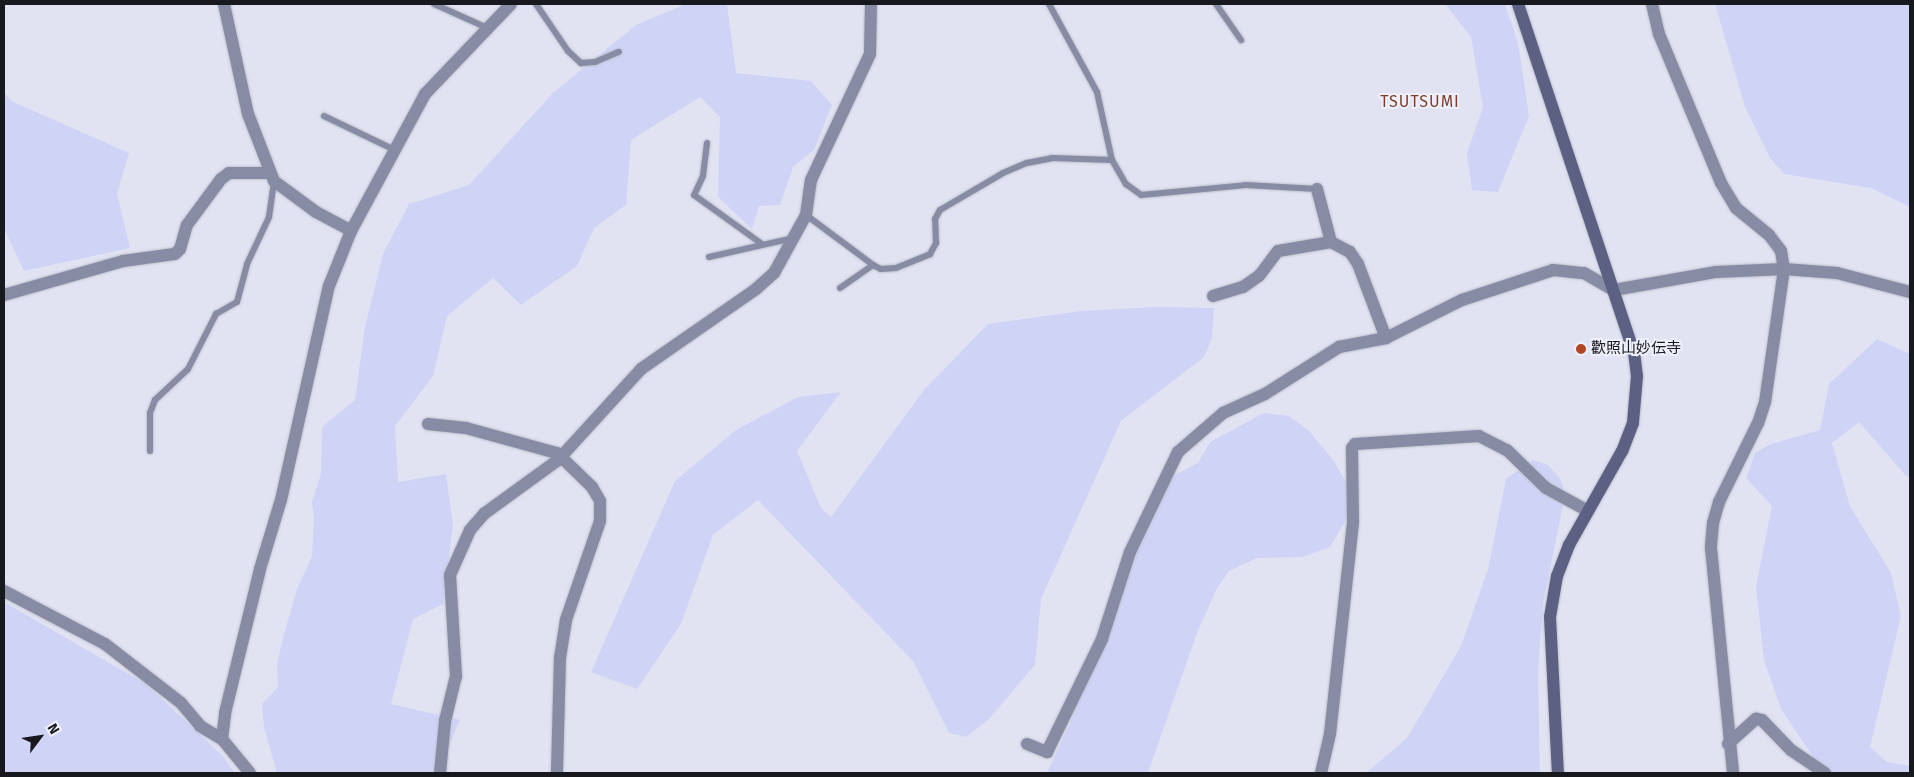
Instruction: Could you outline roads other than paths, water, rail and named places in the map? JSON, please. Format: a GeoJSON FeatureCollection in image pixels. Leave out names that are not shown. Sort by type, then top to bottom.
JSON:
{"type":"FeatureCollection","features":[{"type":"Feature","properties":{"kind":"street"},"geometry":{"type":"LineString","coordinates":[[224,4],[248,114],[272,177],[316,212],[351,231]]}},
{"type":"Feature","properties":{"kind":"street"},"geometry":{"type":"LineString","coordinates":[[222,739],[225,713],[260,569],[281,500],[330,286],[351,231],[425,94],[490,29],[511,4]]}},
{"type":"Feature","properties":{"kind":"street"},"geometry":{"type":"LineString","coordinates":[[440,773],[445,721],[456,676],[450,575],[457,554],[470,530],[485,513],[562,456],[641,369],[756,289],[774,273],[806,216],[811,180],[870,54],[872,4]]}},
{"type":"Feature","properties":{"kind":"street"},"geometry":{"type":"LineString","coordinates":[[1518,4],[1634,352],[1637,400],[1633,423],[1622,451],[1569,544],[1557,576],[1550,617],[1558,773]]}},
{"type":"Feature","properties":{"kind":"street"},"geometry":{"type":"LineString","coordinates":[[1652,4],[1659,34],[1721,183],[1736,208],[1769,235],[1781,250],[1784,269],[1765,402],[1758,422],[1719,502],[1713,523],[1711,548],[1728,744],[1733,773]]}},
{"type":"Feature","properties":{"kind":"street"},"geometry":{"type":"LineString","coordinates":[[4,295],[123,261],[175,254],[180,249],[187,225],[221,179],[228,173],[272,177]]}},
{"type":"Feature","properties":{"kind":"street"},"geometry":{"type":"LineString","coordinates":[[1316,190],[1331,242]]}},
{"type":"Feature","properties":{"kind":"street"},"geometry":{"type":"LineString","coordinates":[[1213,296],[1243,287],[1259,276],[1278,251],[1331,242],[1350,252],[1358,264],[1386,338]]}},
{"type":"Feature","properties":{"kind":"street"},"geometry":{"type":"LineString","coordinates":[[1027,744],[1047,752],[1102,639],[1130,552],[1178,452],[1223,413],[1266,394],[1339,347],[1386,338],[1462,300],[1553,270],[1584,273],[1614,290],[1716,272],[1784,269],[1837,273],[1910,292]]}},
{"type":"Feature","properties":{"kind":"street"},"geometry":{"type":"LineString","coordinates":[[428,424],[466,428],[562,456],[592,487],[600,500],[600,520],[566,620],[560,657],[557,773]]}},
{"type":"Feature","properties":{"kind":"street"},"geometry":{"type":"LineString","coordinates":[[1321,773],[1330,734],[1353,520],[1352,448],[1355,444],[1479,436],[1507,450],[1546,488],[1588,511]]}},
{"type":"Feature","properties":{"kind":"street"},"geometry":{"type":"LineString","coordinates":[[4,591],[105,644],[181,703],[200,726],[222,739],[250,773]]}},
{"type":"Feature","properties":{"kind":"street"},"geometry":{"type":"LineString","coordinates":[[1728,744],[1756,719],[1762,720],[1791,750],[1825,773]]}},
{"type":"Feature","properties":{"kind":"lane"},"geometry":{"type":"LineString","coordinates":[[434,4],[490,29]]}},
{"type":"Feature","properties":{"kind":"lane"},"geometry":{"type":"LineString","coordinates":[[536,4],[568,51],[581,63],[595,62],[619,52]]}},
{"type":"Feature","properties":{"kind":"lane"},"geometry":{"type":"LineString","coordinates":[[1049,4],[1097,92],[1112,160],[1126,184],[1141,195],[1246,185],[1316,190]]}},
{"type":"Feature","properties":{"kind":"lane"},"geometry":{"type":"LineString","coordinates":[[1216,4],[1241,40]]}},
{"type":"Feature","properties":{"kind":"lane"},"geometry":{"type":"LineString","coordinates":[[324,116],[395,150]]}},
{"type":"Feature","properties":{"kind":"lane"},"geometry":{"type":"LineString","coordinates":[[707,143],[703,176],[694,195],[762,244]]}},
{"type":"Feature","properties":{"kind":"lane"},"geometry":{"type":"LineString","coordinates":[[806,216],[873,265],[881,269],[896,268],[930,254],[936,243],[935,219],[940,210],[1026,163],[1052,158],[1112,160]]}},
{"type":"Feature","properties":{"kind":"lane"},"geometry":{"type":"LineString","coordinates":[[150,451],[150,413],[155,400],[188,369],[216,314],[237,302],[247,264],[269,217],[272,177]]}},
{"type":"Feature","properties":{"kind":"lane"},"geometry":{"type":"LineString","coordinates":[[709,257],[793,238]]}},
{"type":"Feature","properties":{"kind":"lane"},"geometry":{"type":"LineString","coordinates":[[840,288],[873,265]]}},
{"type":"Feature","properties":{"kind":"place","name":"歡照山妙伝寺"},"geometry":{"type":"Point","coordinates":[1581,349]}},
{"type":"Feature","properties":{"kind":"district","name":"TSUTSUMI"},"geometry":{"type":"Point","coordinates":[1420,102]}}]}
